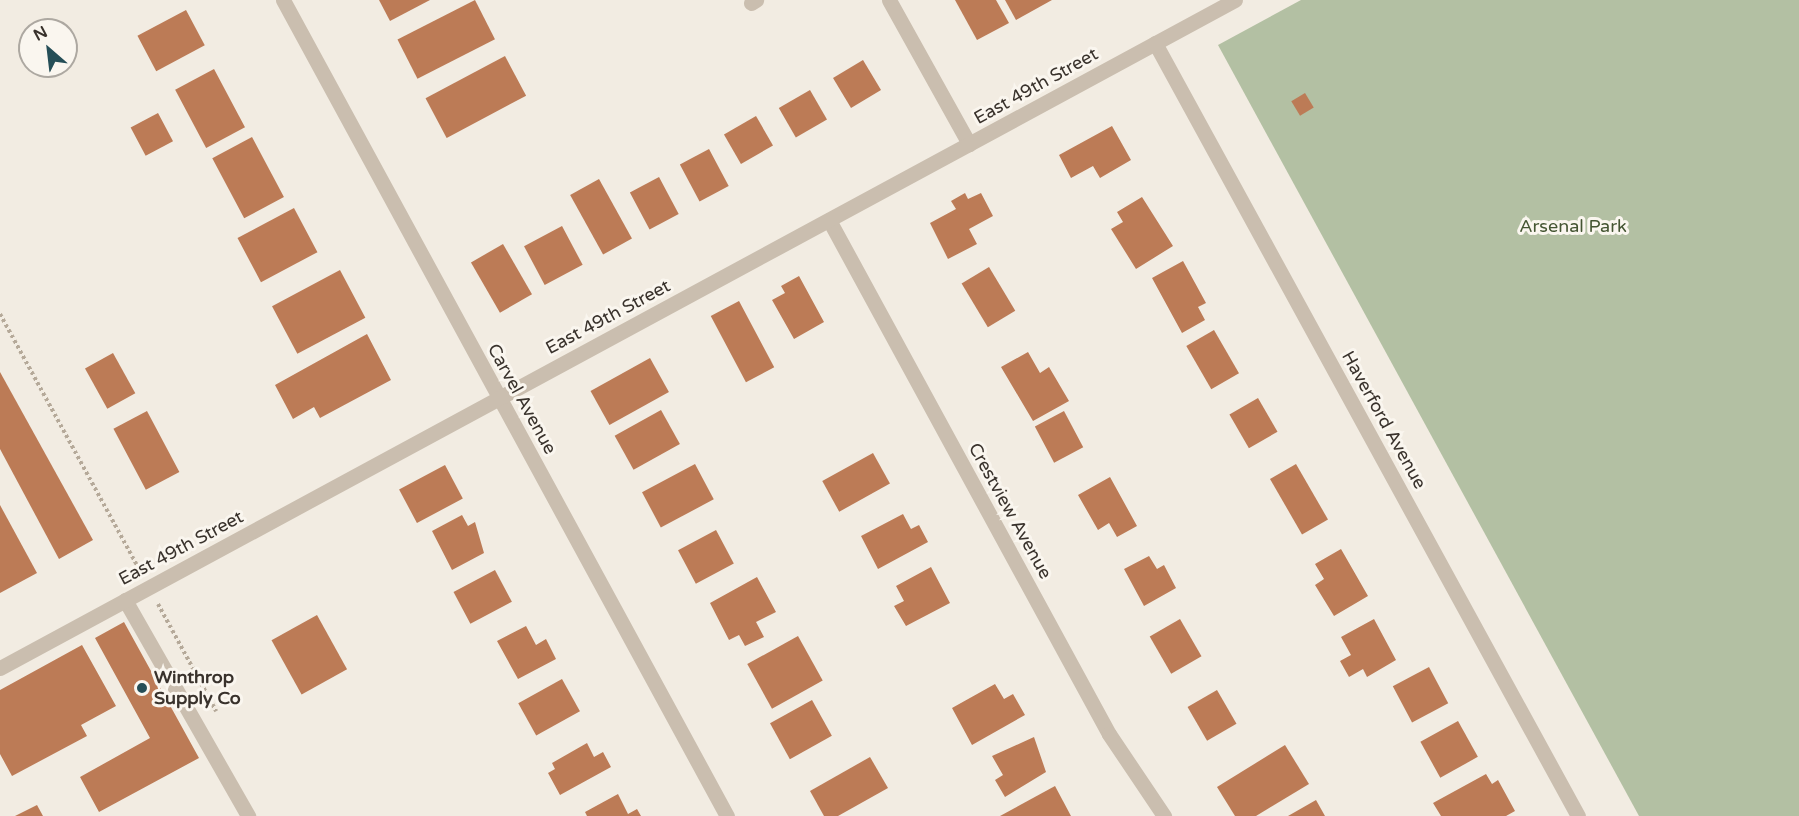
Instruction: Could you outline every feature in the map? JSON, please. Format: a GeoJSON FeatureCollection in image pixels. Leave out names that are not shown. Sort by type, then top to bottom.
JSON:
{"type":"FeatureCollection","features":[{"type":"Feature","properties":{"kind":"street","name":"Carvel Avenue"},"geometry":{"type":"LineString","coordinates":[[283,0],[727,816]]}},
{"type":"Feature","properties":{"kind":"street"},"geometry":{"type":"LineString","coordinates":[[889,0],[969,144]]}},
{"type":"Feature","properties":{"kind":"street","name":"East 49th Street"},"geometry":{"type":"LineString","coordinates":[[0,668],[1235,0]]}},
{"type":"Feature","properties":{"kind":"street","name":"Haverford Avenue"},"geometry":{"type":"LineString","coordinates":[[1155,43],[1578,816]]}},
{"type":"Feature","properties":{"kind":"street","name":"Crestview Avenue"},"geometry":{"type":"LineString","coordinates":[[829,220],[1109,734],[1164,816]]}},
{"type":"Feature","properties":{"kind":"street"},"geometry":{"type":"LineString","coordinates":[[125,600],[248,816]]}},
{"type":"Feature","properties":{"kind":"path"},"geometry":{"type":"LineString","coordinates":[[0,314],[132,557]]}},
{"type":"Feature","properties":{"kind":"path"},"geometry":{"type":"LineString","coordinates":[[154,596],[222,722]]}},
{"type":"Feature","properties":{"kind":"green space","name":"Arsenal Park"},"geometry":{"type":"Polygon","coordinates":[[[1301,0],[1799,0],[1799,816],[1639,816],[1218,45],[1301,0]]]}},
{"type":"Feature","properties":{"kind":"building"},"geometry":{"type":"Polygon","coordinates":[[[379,0],[430,0],[390,21],[379,0]]]}},
{"type":"Feature","properties":{"kind":"building"},"geometry":{"type":"Polygon","coordinates":[[[475,0],[495,39],[417,79],[397,39],[475,0]]]}},
{"type":"Feature","properties":{"kind":"building"},"geometry":{"type":"Polygon","coordinates":[[[955,0],[996,0],[1009,23],[977,40],[955,0]]]}},
{"type":"Feature","properties":{"kind":"building"},"geometry":{"type":"Polygon","coordinates":[[[1005,0],[1052,0],[1016,20],[1005,0]]]}},
{"type":"Feature","properties":{"kind":"building"},"geometry":{"type":"Polygon","coordinates":[[[186,10],[205,45],[156,71],[137,36],[186,10]]]}},
{"type":"Feature","properties":{"kind":"building"},"geometry":{"type":"Polygon","coordinates":[[[505,56],[526,96],[447,138],[426,98],[505,56]]]}},
{"type":"Feature","properties":{"kind":"building"},"geometry":{"type":"Polygon","coordinates":[[[863,60],[881,90],[851,108],[833,78],[863,60]]]}},
{"type":"Feature","properties":{"kind":"building"},"geometry":{"type":"Polygon","coordinates":[[[214,69],[245,127],[206,148],[175,90],[214,69]]]}},
{"type":"Feature","properties":{"kind":"building"},"geometry":{"type":"Polygon","coordinates":[[[810,90],[827,119],[796,137],[779,108],[810,90]]]}},
{"type":"Feature","properties":{"kind":"building"},"geometry":{"type":"Polygon","coordinates":[[[1305,93],[1314,108],[1300,116],[1291,101],[1305,93]]]}},
{"type":"Feature","properties":{"kind":"building"},"geometry":{"type":"Polygon","coordinates":[[[158,113],[173,141],[146,156],[131,128],[158,113]]]}},
{"type":"Feature","properties":{"kind":"building"},"geometry":{"type":"Polygon","coordinates":[[[756,116],[773,145],[741,164],[724,134],[756,116]]]}},
{"type":"Feature","properties":{"kind":"building"},"geometry":{"type":"Polygon","coordinates":[[[1112,126],[1131,160],[1100,178],[1093,166],[1071,178],[1059,155],[1112,126]]]}},
{"type":"Feature","properties":{"kind":"building"},"geometry":{"type":"Polygon","coordinates":[[[252,137],[284,197],[244,218],[212,158],[252,137]]]}},
{"type":"Feature","properties":{"kind":"building"},"geometry":{"type":"Polygon","coordinates":[[[709,149],[729,186],[700,202],[680,164],[709,149]]]}},
{"type":"Feature","properties":{"kind":"building"},"geometry":{"type":"Polygon","coordinates":[[[659,177],[679,214],[650,230],[630,192],[659,177]]]}},
{"type":"Feature","properties":{"kind":"building"},"geometry":{"type":"Polygon","coordinates":[[[599,179],[632,238],[603,254],[570,195],[599,179]]]}},
{"type":"Feature","properties":{"kind":"building"},"geometry":{"type":"Polygon","coordinates":[[[965,193],[968,199],[981,193],[993,216],[969,229],[977,244],[948,259],[930,223],[956,209],[951,201],[965,193]]]}},
{"type":"Feature","properties":{"kind":"building"},"geometry":{"type":"Polygon","coordinates":[[[1142,197],[1173,246],[1136,269],[1111,229],[1123,222],[1117,212],[1142,197]]]}},
{"type":"Feature","properties":{"kind":"building"},"geometry":{"type":"Polygon","coordinates":[[[294,208],[317,252],[261,282],[237,238],[294,208]]]}},
{"type":"Feature","properties":{"kind":"building"},"geometry":{"type":"Polygon","coordinates":[[[562,226],[583,265],[545,285],[524,246],[562,226]]]}},
{"type":"Feature","properties":{"kind":"building"},"geometry":{"type":"Polygon","coordinates":[[[503,244],[532,294],[500,313],[471,262],[503,244]]]}},
{"type":"Feature","properties":{"kind":"building"},"geometry":{"type":"Polygon","coordinates":[[[1183,261],[1206,303],[1198,307],[1205,320],[1182,333],[1152,278],[1183,261]]]}},
{"type":"Feature","properties":{"kind":"building"},"geometry":{"type":"Polygon","coordinates":[[[989,267],[1015,311],[988,327],[962,283],[989,267]]]}},
{"type":"Feature","properties":{"kind":"building"},"geometry":{"type":"Polygon","coordinates":[[[340,270],[365,318],[297,354],[272,306],[340,270]]]}},
{"type":"Feature","properties":{"kind":"building"},"geometry":{"type":"Polygon","coordinates":[[[799,276],[824,322],[794,339],[772,300],[785,293],[781,286],[799,276]]]}},
{"type":"Feature","properties":{"kind":"building"},"geometry":{"type":"Polygon","coordinates":[[[739,301],[774,367],[746,382],[711,316],[739,301]]]}},
{"type":"Feature","properties":{"kind":"building"},"geometry":{"type":"Polygon","coordinates":[[[1214,330],[1239,373],[1211,389],[1186,346],[1214,330]]]}},
{"type":"Feature","properties":{"kind":"building"},"geometry":{"type":"Polygon","coordinates":[[[367,334],[391,380],[320,418],[314,407],[293,419],[275,385],[367,334]]]}},
{"type":"Feature","properties":{"kind":"building"},"geometry":{"type":"Polygon","coordinates":[[[1028,352],[1040,373],[1049,367],[1069,401],[1033,421],[1001,367],[1028,352]]]}},
{"type":"Feature","properties":{"kind":"building"},"geometry":{"type":"Polygon","coordinates":[[[113,353],[135,393],[107,409],[85,369],[113,353]]]}},
{"type":"Feature","properties":{"kind":"building"},"geometry":{"type":"Polygon","coordinates":[[[650,358],[669,392],[609,425],[591,391],[650,358]]]}},
{"type":"Feature","properties":{"kind":"building"},"geometry":{"type":"Polygon","coordinates":[[[0,372],[93,540],[59,559],[0,449],[0,372]]]}},
{"type":"Feature","properties":{"kind":"building"},"geometry":{"type":"Polygon","coordinates":[[[1258,398],[1278,432],[1249,448],[1229,414],[1258,398]]]}},
{"type":"Feature","properties":{"kind":"building"},"geometry":{"type":"Polygon","coordinates":[[[661,410],[680,444],[634,470],[615,436],[661,410]]]}},
{"type":"Feature","properties":{"kind":"building"},"geometry":{"type":"Polygon","coordinates":[[[147,411],[179,472],[146,490],[113,429],[147,411]]]}},
{"type":"Feature","properties":{"kind":"building"},"geometry":{"type":"Polygon","coordinates":[[[1064,411],[1083,447],[1054,463],[1035,426],[1064,411]]]}},
{"type":"Feature","properties":{"kind":"building"},"geometry":{"type":"Polygon","coordinates":[[[873,453],[890,484],[839,512],[822,481],[873,453]]]}},
{"type":"Feature","properties":{"kind":"building"},"geometry":{"type":"Polygon","coordinates":[[[695,464],[714,499],[661,527],[642,492],[695,464]]]}},
{"type":"Feature","properties":{"kind":"building"},"geometry":{"type":"Polygon","coordinates":[[[1296,464],[1328,519],[1302,534],[1270,479],[1296,464]]]}},
{"type":"Feature","properties":{"kind":"building"},"geometry":{"type":"Polygon","coordinates":[[[445,465],[463,499],[417,523],[399,489],[445,465]]]}},
{"type":"Feature","properties":{"kind":"building"},"geometry":{"type":"Polygon","coordinates":[[[1110,477],[1137,526],[1117,537],[1109,523],[1098,530],[1078,495],[1110,477]]]}},
{"type":"Feature","properties":{"kind":"building"},"geometry":{"type":"Polygon","coordinates":[[[0,505],[37,573],[0,593],[0,505]]]}},
{"type":"Feature","properties":{"kind":"building"},"geometry":{"type":"Polygon","coordinates":[[[903,514],[911,529],[919,525],[928,542],[878,569],[861,536],[903,514]]]}},
{"type":"Feature","properties":{"kind":"building"},"geometry":{"type":"Polygon","coordinates":[[[462,515],[468,526],[475,522],[484,553],[452,570],[432,531],[462,515]]]}},
{"type":"Feature","properties":{"kind":"building"},"geometry":{"type":"Polygon","coordinates":[[[716,530],[734,564],[696,584],[678,550],[716,530]]]}},
{"type":"Feature","properties":{"kind":"building"},"geometry":{"type":"Polygon","coordinates":[[[1341,549],[1368,596],[1334,616],[1315,585],[1324,579],[1315,564],[1341,549]]]}},
{"type":"Feature","properties":{"kind":"building"},"geometry":{"type":"Polygon","coordinates":[[[1149,556],[1157,569],[1164,565],[1176,588],[1144,606],[1124,569],[1149,556]]]}},
{"type":"Feature","properties":{"kind":"building"},"geometry":{"type":"Polygon","coordinates":[[[931,567],[950,603],[906,626],[894,606],[904,601],[896,586],[931,567]]]}},
{"type":"Feature","properties":{"kind":"building"},"geometry":{"type":"Polygon","coordinates":[[[495,570],[512,602],[470,624],[454,592],[495,570]]]}},
{"type":"Feature","properties":{"kind":"building"},"geometry":{"type":"Polygon","coordinates":[[[757,577],[776,612],[756,622],[764,637],[745,646],[739,635],[729,640],[710,603],[757,577]]]}},
{"type":"Feature","properties":{"kind":"building"},"geometry":{"type":"Polygon","coordinates":[[[317,615],[347,669],[302,694],[272,640],[317,615]]]}},
{"type":"Feature","properties":{"kind":"building"},"geometry":{"type":"Polygon","coordinates":[[[1180,619],[1202,656],[1171,674],[1150,636],[1180,619]]]}},
{"type":"Feature","properties":{"kind":"building"},"geometry":{"type":"Polygon","coordinates":[[[1374,619],[1396,660],[1367,677],[1363,669],[1349,677],[1340,661],[1351,655],[1341,637],[1374,619]]]}},
{"type":"Feature","properties":{"kind":"building","name":"Winthrop Supply Co"},"geometry":{"type":"Polygon","coordinates":[[[124,622],[199,758],[99,812],[80,777],[150,738],[95,638],[124,622]]]}},
{"type":"Feature","properties":{"kind":"building"},"geometry":{"type":"Polygon","coordinates":[[[526,626],[536,645],[546,639],[556,659],[518,679],[497,641],[526,626]]]}},
{"type":"Feature","properties":{"kind":"building"},"geometry":{"type":"Polygon","coordinates":[[[798,636],[823,681],[772,709],[747,664],[798,636]]]}},
{"type":"Feature","properties":{"kind":"building"},"geometry":{"type":"Polygon","coordinates":[[[82,645],[116,706],[81,725],[87,736],[12,776],[0,754],[0,690],[82,645]]]}},
{"type":"Feature","properties":{"kind":"building"},"geometry":{"type":"Polygon","coordinates":[[[1429,667],[1448,703],[1412,722],[1393,686],[1429,667]]]}},
{"type":"Feature","properties":{"kind":"building"},"geometry":{"type":"Polygon","coordinates":[[[562,679],[580,711],[536,736],[518,703],[562,679]]]}},
{"type":"Feature","properties":{"kind":"building"},"geometry":{"type":"Polygon","coordinates":[[[995,684],[1004,699],[1013,694],[1025,715],[972,745],[952,708],[995,684]]]}},
{"type":"Feature","properties":{"kind":"building"},"geometry":{"type":"Polygon","coordinates":[[[1217,690],[1236,724],[1207,741],[1188,707],[1217,690]]]}},
{"type":"Feature","properties":{"kind":"building"},"geometry":{"type":"Polygon","coordinates":[[[812,700],[832,736],[790,759],[770,723],[812,700]]]}},
{"type":"Feature","properties":{"kind":"building"},"geometry":{"type":"Polygon","coordinates":[[[1458,721],[1478,757],[1440,778],[1420,742],[1458,721]]]}},
{"type":"Feature","properties":{"kind":"building"},"geometry":{"type":"Polygon","coordinates":[[[1034,737],[1046,772],[1005,797],[995,780],[1003,775],[992,756],[1034,737]]]}},
{"type":"Feature","properties":{"kind":"building"},"geometry":{"type":"Polygon","coordinates":[[[587,743],[594,757],[603,752],[611,767],[560,795],[548,773],[555,769],[552,763],[587,743]]]}},
{"type":"Feature","properties":{"kind":"building"},"geometry":{"type":"Polygon","coordinates":[[[1285,745],[1309,784],[1256,816],[1235,816],[1217,787],[1285,745]]]}},
{"type":"Feature","properties":{"kind":"building"},"geometry":{"type":"Polygon","coordinates":[[[870,757],[888,788],[838,816],[824,816],[810,791],[870,757]]]}},
{"type":"Feature","properties":{"kind":"building"},"geometry":{"type":"Polygon","coordinates":[[[1486,774],[1492,784],[1498,780],[1515,811],[1506,816],[1441,816],[1433,803],[1486,774]]]}},
{"type":"Feature","properties":{"kind":"building"},"geometry":{"type":"Polygon","coordinates":[[[1055,786],[1071,816],[1000,816],[1055,786]]]}},
{"type":"Feature","properties":{"kind":"building"},"geometry":{"type":"Polygon","coordinates":[[[618,794],[628,814],[637,809],[641,816],[587,816],[585,812],[618,794]]]}},
{"type":"Feature","properties":{"kind":"building"},"geometry":{"type":"Polygon","coordinates":[[[1316,800],[1325,816],[1288,816],[1316,800]]]}},
{"type":"Feature","properties":{"kind":"building"},"geometry":{"type":"Polygon","coordinates":[[[37,805],[43,816],[15,816],[37,805]]]}},
{"type":"Feature","properties":{"kind":"place","name":"Winthrop Supply Co"},"geometry":{"type":"Point","coordinates":[142,688]}}]}
